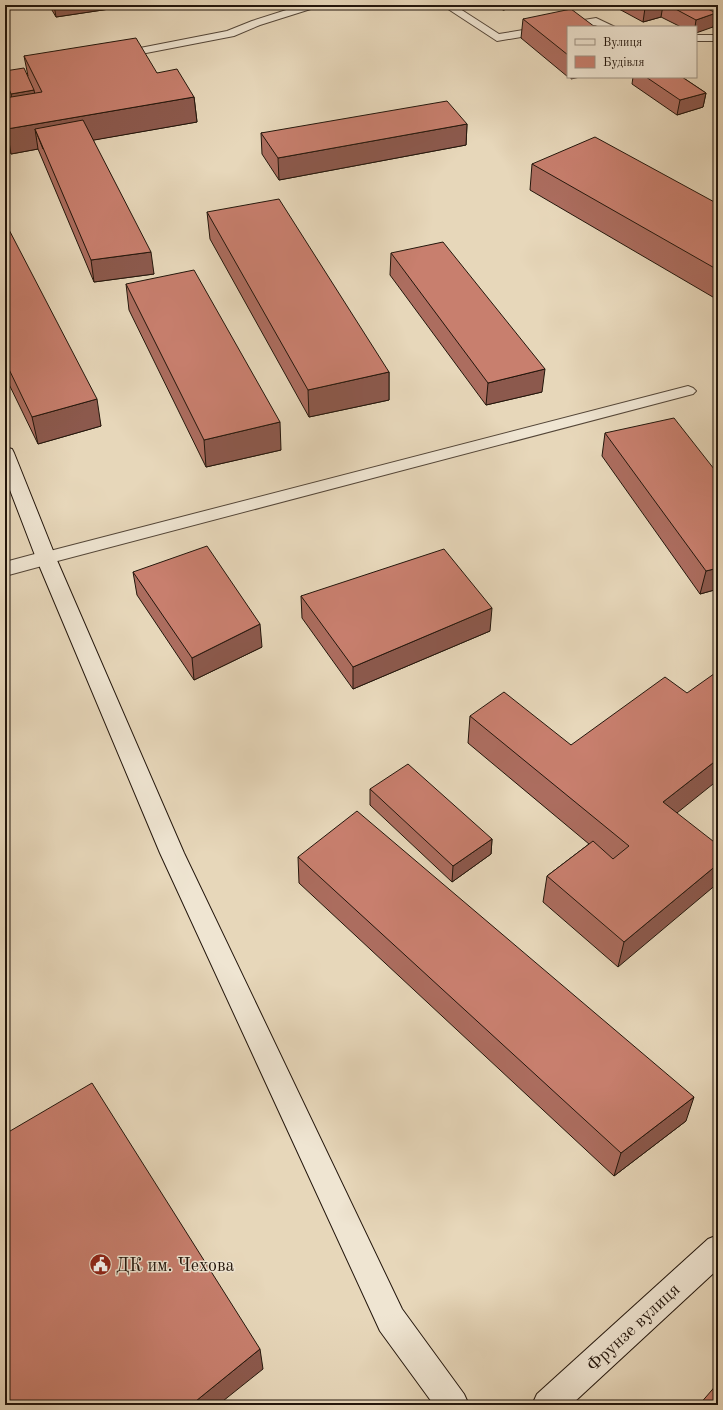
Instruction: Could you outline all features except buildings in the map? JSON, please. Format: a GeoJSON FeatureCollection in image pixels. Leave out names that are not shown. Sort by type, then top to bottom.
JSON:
{"type":"FeatureCollection","features":[{"type":"Feature","properties":{"kind":"main road"},"geometry":{"type":"LineString","coordinates":[[5,453],[46,558],[172,853],[391,1320],[453,1405]]}},
{"type":"Feature","properties":{"kind":"main road"},"geometry":{"type":"LineString","coordinates":[[5,569],[46,558]]}},
{"type":"Feature","properties":{"kind":"main road","name":"Фрунзе вулиця"},"geometry":{"type":"LineString","coordinates":[[548,1405],[718,1249]]}},
{"type":"Feature","properties":{"kind":"lane"},"geometry":{"type":"LineString","coordinates":[[104,61],[140,51],[230,34],[256,23],[313,5]]}},
{"type":"Feature","properties":{"kind":"lane"},"geometry":{"type":"LineString","coordinates":[[447,5],[497,38],[567,27]]}},
{"type":"Feature","properties":{"kind":"lane"},"geometry":{"type":"LineString","coordinates":[[571,26],[596,22],[606,26]]}},
{"type":"Feature","properties":{"kind":"lane"},"geometry":{"type":"LineString","coordinates":[[697,38],[718,38]]}},
{"type":"Feature","properties":{"kind":"lane"},"geometry":{"type":"LineString","coordinates":[[46,558],[688,391]]}},
{"type":"Feature","properties":{"kind":"place","name":"ДК им. Чехова"},"geometry":{"type":"Point","coordinates":[101,1265]}}]}
